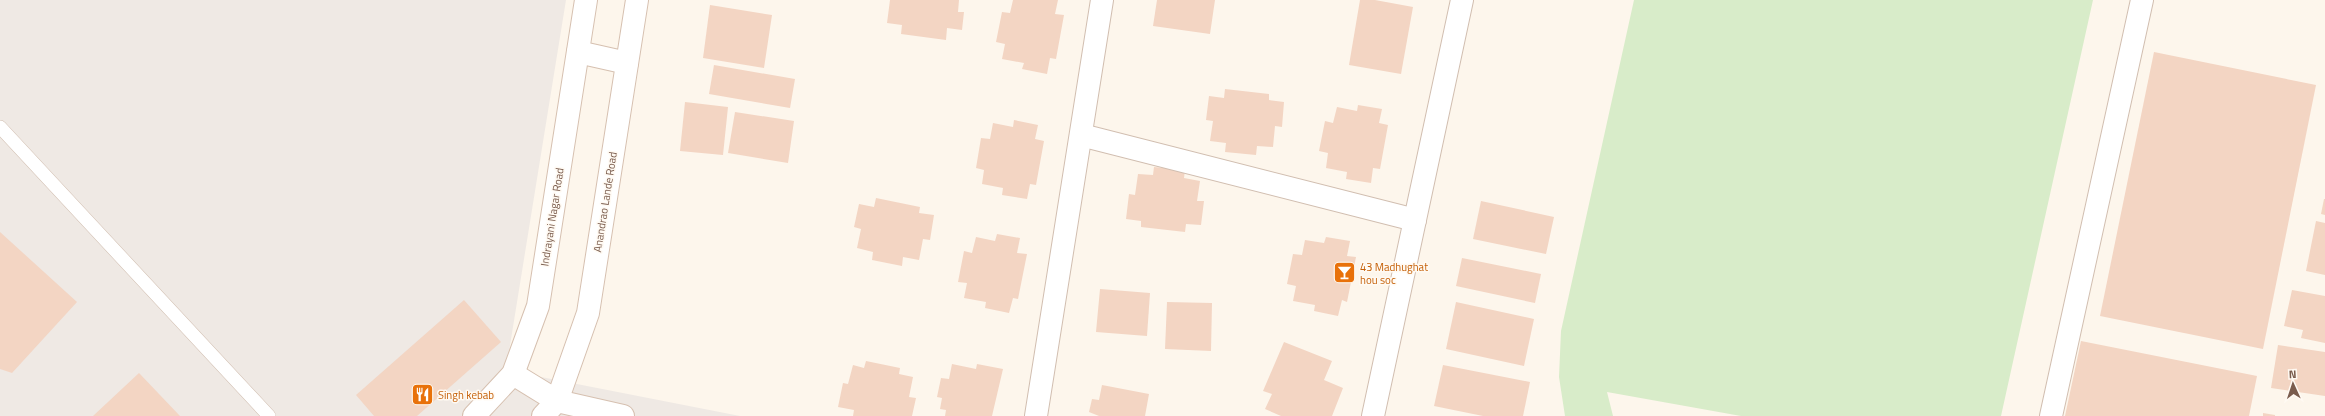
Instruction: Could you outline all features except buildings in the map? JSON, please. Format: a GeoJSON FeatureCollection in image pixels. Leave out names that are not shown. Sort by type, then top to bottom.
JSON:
{"type":"FeatureCollection","features":[{"type":"Feature","properties":{"kind":"street","name":"Indrayani Nagar Road"},"geometry":{"type":"LineString","coordinates":[[474,416],[513,374],[538,306],[586,0]]}},
{"type":"Feature","properties":{"kind":"street","name":"Anandrao Lande Road"},"geometry":{"type":"LineString","coordinates":[[550,408],[588,313],[637,0]]}},
{"type":"Feature","properties":{"kind":"street"},"geometry":{"type":"LineString","coordinates":[[1036,416],[1102,0]]}},
{"type":"Feature","properties":{"kind":"street"},"geometry":{"type":"LineString","coordinates":[[1373,416],[1462,0]]}},
{"type":"Feature","properties":{"kind":"street"},"geometry":{"type":"LineString","coordinates":[[2051,416],[2142,0]]}},
{"type":"Feature","properties":{"kind":"street"},"geometry":{"type":"LineString","coordinates":[[578,52],[627,63]]}},
{"type":"Feature","properties":{"kind":"street"},"geometry":{"type":"LineString","coordinates":[[1081,135],[1415,220]]}},
{"type":"Feature","properties":{"kind":"street"},"geometry":{"type":"LineString","coordinates":[[513,374],[550,408],[623,416]]}},
{"type":"Feature","properties":{"kind":"lane"},"geometry":{"type":"LineString","coordinates":[[0,127],[269,416]]}},
{"type":"Feature","properties":{"kind":"shaded area"},"geometry":{"type":"Polygon","coordinates":[[[0,0],[566,0],[506,370],[740,416],[0,416],[0,0]]]}},
{"type":"Feature","properties":{"kind":"green space"},"geometry":{"type":"Polygon","coordinates":[[[1634,0],[2093,0],[2001,416],[1741,416],[1607,392],[1613,416],[1565,416],[1559,377],[1561,331],[1634,0]]]}},
{"type":"Feature","properties":{"kind":"place","name":"43 Madhughat hou soc"},"geometry":{"type":"Point","coordinates":[1345,273]}},
{"type":"Feature","properties":{"kind":"place","name":"Singh kebab"},"geometry":{"type":"Point","coordinates":[422,395]}}]}
